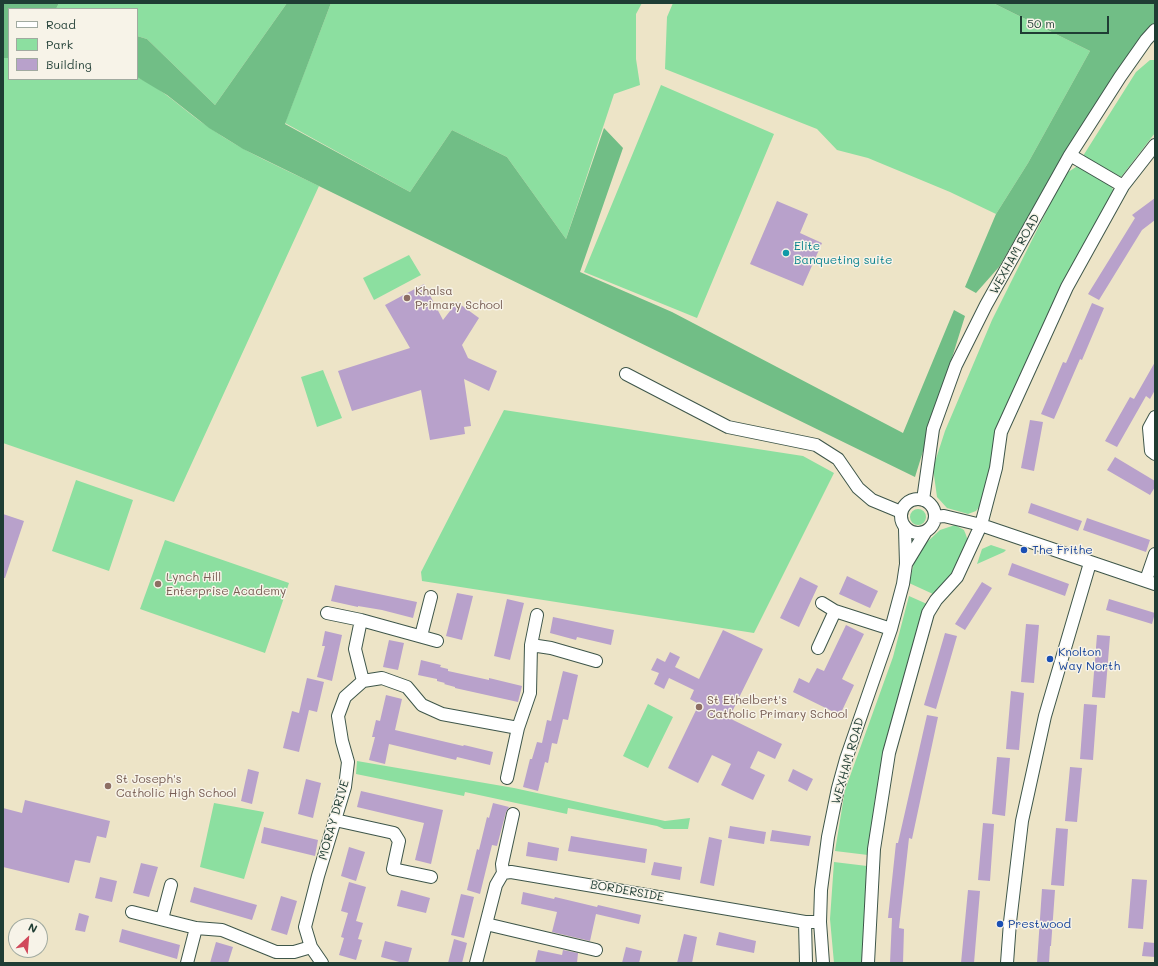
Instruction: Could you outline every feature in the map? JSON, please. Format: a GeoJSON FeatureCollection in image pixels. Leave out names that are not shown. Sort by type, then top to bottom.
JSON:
{"type":"FeatureCollection","features":[{"type":"Feature","properties":{"kind":"street","name":"WEXHAM ROAD"},"geometry":{"type":"LineString","coordinates":[[923,500],[933,428],[956,365],[986,305],[1070,154],[1120,77],[1151,42],[1155,30]]}},
{"type":"Feature","properties":{"kind":"street"},"geometry":{"type":"LineString","coordinates":[[868,963],[874,849],[889,753],[928,613],[936,600],[956,578],[981,525],[996,468],[1001,432],[1067,287],[1123,186],[1155,145]]}},
{"type":"Feature","properties":{"kind":"street"},"geometry":{"type":"LineString","coordinates":[[1070,154],[1123,186]]}},
{"type":"Feature","properties":{"kind":"street"},"geometry":{"type":"LineString","coordinates":[[626,374],[728,427],[816,445],[838,459],[858,488],[872,500],[900,512]]}},
{"type":"Feature","properties":{"kind":"street"},"geometry":{"type":"LineString","coordinates":[[1155,417],[1149,428],[1151,451],[1155,454]]}},
{"type":"Feature","properties":{"kind":"street"},"geometry":{"type":"LineString","coordinates":[[917,499],[923,500],[932,507],[935,517],[934,523],[926,532],[915,534],[905,529],[902,524],[900,512],[907,503],[917,499]]}},
{"type":"Feature","properties":{"kind":"street"},"geometry":{"type":"LineString","coordinates":[[935,517],[944,516],[981,525],[1090,563],[1151,582],[1155,554]]}},
{"type":"Feature","properties":{"kind":"street","name":"WEXHAM ROAD"},"geometry":{"type":"LineString","coordinates":[[823,963],[820,922],[821,890],[825,855],[838,788],[850,747],[891,630],[906,564],[905,529]]}},
{"type":"Feature","properties":{"kind":"street","name":"WEXHAM ROAD"},"geometry":{"type":"LineString","coordinates":[[906,564],[926,532]]}},
{"type":"Feature","properties":{"kind":"street"},"geometry":{"type":"LineString","coordinates":[[1007,963],[1010,922],[1025,806],[1044,716],[1090,563]]}},
{"type":"Feature","properties":{"kind":"street"},"geometry":{"type":"LineString","coordinates":[[421,636],[431,597]]}},
{"type":"Feature","properties":{"kind":"street"},"geometry":{"type":"LineString","coordinates":[[822,603],[835,611],[891,630]]}},
{"type":"Feature","properties":{"kind":"street"},"geometry":{"type":"LineString","coordinates":[[818,648],[835,611]]}},
{"type":"Feature","properties":{"kind":"street"},"geometry":{"type":"LineString","coordinates":[[327,613],[361,620],[437,641]]}},
{"type":"Feature","properties":{"kind":"street"},"geometry":{"type":"LineString","coordinates":[[507,778],[518,728],[530,693],[531,645],[537,615]]}},
{"type":"Feature","properties":{"kind":"street"},"geometry":{"type":"LineString","coordinates":[[361,620],[355,649],[363,681],[382,678],[407,687],[422,705],[442,714],[518,728]]}},
{"type":"Feature","properties":{"kind":"street"},"geometry":{"type":"LineString","coordinates":[[531,645],[551,648],[596,661]]}},
{"type":"Feature","properties":{"kind":"street","name":"MORAY DRIVE"},"geometry":{"type":"LineString","coordinates":[[322,963],[311,947],[305,927],[318,876],[345,787],[348,762],[342,741],[338,716],[345,697],[363,681]]}},
{"type":"Feature","properties":{"kind":"street"},"geometry":{"type":"LineString","coordinates":[[476,963],[496,885],[503,873],[502,864],[513,814]]}},
{"type":"Feature","properties":{"kind":"street"},"geometry":{"type":"LineString","coordinates":[[335,820],[394,833],[399,841],[393,869],[431,877]]}},
{"type":"Feature","properties":{"kind":"street","name":"BORDERSIDE"},"geometry":{"type":"LineString","coordinates":[[503,873],[511,872],[805,922],[820,922]]}},
{"type":"Feature","properties":{"kind":"street"},"geometry":{"type":"LineString","coordinates":[[162,919],[171,885]]}},
{"type":"Feature","properties":{"kind":"street"},"geometry":{"type":"LineString","coordinates":[[132,912],[196,928],[222,930],[276,952],[294,952],[311,947]]}},
{"type":"Feature","properties":{"kind":"street"},"geometry":{"type":"LineString","coordinates":[[805,922],[806,963]]}},
{"type":"Feature","properties":{"kind":"street"},"geometry":{"type":"LineString","coordinates":[[486,924],[596,950]]}},
{"type":"Feature","properties":{"kind":"street"},"geometry":{"type":"LineString","coordinates":[[187,963],[196,928]]}},
{"type":"Feature","properties":{"kind":"green space"},"geometry":{"type":"Polygon","coordinates":[[[3,3],[59,3],[56,8],[8,8],[8,58],[3,58],[3,3]]]}},
{"type":"Feature","properties":{"kind":"green space"},"geometry":{"type":"Polygon","coordinates":[[[59,3],[287,3],[215,105],[147,39],[138,36],[138,8],[56,8],[59,3]]]}},
{"type":"Feature","properties":{"kind":"green space"},"geometry":{"type":"Polygon","coordinates":[[[287,3],[331,3],[285,124],[410,192],[452,130],[507,157],[566,239],[604,128],[623,148],[580,272],[672,312],[903,433],[954,310],[965,316],[915,477],[243,149],[209,128],[167,95],[138,78],[138,36],[147,39],[215,105],[287,3]]]}},
{"type":"Feature","properties":{"kind":"green space"},"geometry":{"type":"Polygon","coordinates":[[[331,3],[642,3],[636,14],[636,59],[640,85],[614,94],[566,239],[507,157],[452,130],[410,192],[285,123],[331,3]]]}},
{"type":"Feature","properties":{"kind":"green space"},"geometry":{"type":"Polygon","coordinates":[[[673,3],[993,3],[1090,51],[1028,163],[996,214],[950,192],[868,158],[837,150],[817,129],[665,69],[667,17],[673,3]]]}},
{"type":"Feature","properties":{"kind":"green space"},"geometry":{"type":"Polygon","coordinates":[[[993,3],[1155,3],[1155,25],[1041,195],[999,267],[976,293],[965,287],[996,214],[1028,163],[1090,51],[993,3]]]}},
{"type":"Feature","properties":{"kind":"green space"},"geometry":{"type":"Polygon","coordinates":[[[3,58],[8,58],[8,80],[138,80],[138,78],[165,94],[201,122],[236,145],[319,186],[174,502],[3,443],[3,58]]]}},
{"type":"Feature","properties":{"kind":"green space"},"geometry":{"type":"Polygon","coordinates":[[[1150,60],[1155,60],[1155,133],[1121,177],[1083,156],[1136,72],[1150,60]]]}},
{"type":"Feature","properties":{"kind":"green space"},"geometry":{"type":"Polygon","coordinates":[[[661,85],[774,134],[697,318],[584,272],[661,85]]]}},
{"type":"Feature","properties":{"kind":"green space"},"geometry":{"type":"Polygon","coordinates":[[[1076,167],[1087,168],[1110,183],[1114,192],[996,430],[982,503],[976,511],[968,514],[947,508],[937,497],[933,468],[945,431],[992,320],[1065,174],[1076,167]]]}},
{"type":"Feature","properties":{"kind":"green space"},"geometry":{"type":"Polygon","coordinates":[[[409,255],[421,275],[374,300],[363,278],[409,255]]]}},
{"type":"Feature","properties":{"kind":"green space"},"geometry":{"type":"Polygon","coordinates":[[[323,370],[342,418],[317,427],[301,377],[323,370]]]}},
{"type":"Feature","properties":{"kind":"green space"},"geometry":{"type":"Polygon","coordinates":[[[504,410],[803,456],[834,473],[754,633],[422,581],[421,572],[504,410]]]}},
{"type":"Feature","properties":{"kind":"green space"},"geometry":{"type":"Polygon","coordinates":[[[76,480],[133,500],[109,571],[52,551],[76,480]]]}},
{"type":"Feature","properties":{"kind":"green space"},"geometry":{"type":"Polygon","coordinates":[[[915,509],[921,509],[926,514],[924,523],[921,525],[915,525],[910,520],[910,514],[915,509]]]}},
{"type":"Feature","properties":{"kind":"green space"},"geometry":{"type":"Polygon","coordinates":[[[955,525],[964,530],[967,537],[965,550],[959,564],[933,594],[909,583],[914,563],[925,544],[940,530],[955,525]]]}},
{"type":"Feature","properties":{"kind":"green space"},"geometry":{"type":"Polygon","coordinates":[[[165,540],[289,583],[265,653],[140,609],[165,540]]]}},
{"type":"Feature","properties":{"kind":"green space"},"geometry":{"type":"Polygon","coordinates":[[[991,545],[1006,550],[977,564],[982,549],[991,545]]]}},
{"type":"Feature","properties":{"kind":"green space"},"geometry":{"type":"Polygon","coordinates":[[[909,596],[927,604],[892,719],[875,800],[868,855],[835,851],[845,790],[893,657],[909,596]]]}},
{"type":"Feature","properties":{"kind":"green space"},"geometry":{"type":"Polygon","coordinates":[[[648,704],[673,717],[648,768],[623,756],[648,704]]]}},
{"type":"Feature","properties":{"kind":"green space"},"geometry":{"type":"Polygon","coordinates":[[[357,761],[514,788],[665,821],[690,818],[688,829],[664,829],[657,826],[568,808],[567,814],[465,792],[464,796],[356,774],[357,761]]]}},
{"type":"Feature","properties":{"kind":"green space"},"geometry":{"type":"Polygon","coordinates":[[[214,803],[264,812],[244,879],[200,867],[214,803]]]}},
{"type":"Feature","properties":{"kind":"green space"},"geometry":{"type":"Polygon","coordinates":[[[834,862],[867,866],[862,963],[834,963],[830,919],[834,862]]]}},
{"type":"Feature","properties":{"kind":"building"},"geometry":{"type":"Polygon","coordinates":[[[1155,198],[1155,220],[1142,230],[1099,300],[1088,294],[1135,218],[1132,215],[1155,198]]]}},
{"type":"Feature","properties":{"kind":"building","name":"Elite Banqueting suite"},"geometry":{"type":"Polygon","coordinates":[[[777,201],[808,214],[800,233],[822,243],[803,286],[750,264],[777,201]]]}},
{"type":"Feature","properties":{"kind":"building"},"geometry":{"type":"Polygon","coordinates":[[[424,284],[443,320],[457,302],[479,318],[462,345],[468,358],[497,371],[489,391],[464,379],[471,426],[464,427],[465,434],[430,440],[421,390],[352,411],[338,371],[410,348],[385,305],[424,284]]]}},
{"type":"Feature","properties":{"kind":"building"},"geometry":{"type":"Polygon","coordinates":[[[1092,303],[1104,308],[1082,360],[1080,359],[1054,419],[1041,414],[1063,362],[1066,363],[1092,303]]]}},
{"type":"Feature","properties":{"kind":"building"},"geometry":{"type":"Polygon","coordinates":[[[1155,362],[1155,390],[1150,399],[1146,396],[1117,447],[1105,441],[1130,397],[1134,399],[1155,362]]]}},
{"type":"Feature","properties":{"kind":"building"},"geometry":{"type":"Polygon","coordinates":[[[1030,420],[1043,422],[1034,471],[1021,468],[1030,420]]]}},
{"type":"Feature","properties":{"kind":"building"},"geometry":{"type":"Polygon","coordinates":[[[1115,457],[1155,481],[1155,487],[1150,495],[1107,470],[1115,457]]]}},
{"type":"Feature","properties":{"kind":"building"},"geometry":{"type":"Polygon","coordinates":[[[1031,503],[1082,521],[1078,531],[1028,513],[1031,503]]]}},
{"type":"Feature","properties":{"kind":"building"},"geometry":{"type":"Polygon","coordinates":[[[3,514],[24,521],[5,578],[3,578],[3,514]]]}},
{"type":"Feature","properties":{"kind":"building"},"geometry":{"type":"Polygon","coordinates":[[[1087,518],[1150,540],[1146,552],[1083,530],[1087,518]]]}},
{"type":"Feature","properties":{"kind":"building"},"geometry":{"type":"Polygon","coordinates":[[[1012,563],[1069,584],[1065,596],[1008,575],[1012,563]]]}},
{"type":"Feature","properties":{"kind":"building"},"geometry":{"type":"Polygon","coordinates":[[[847,576],[878,591],[870,608],[839,594],[847,576]]]}},
{"type":"Feature","properties":{"kind":"building"},"geometry":{"type":"Polygon","coordinates":[[[800,577],[818,586],[799,627],[780,618],[800,577]]]}},
{"type":"Feature","properties":{"kind":"building"},"geometry":{"type":"Polygon","coordinates":[[[982,582],[992,588],[965,630],[955,624],[982,582]]]}},
{"type":"Feature","properties":{"kind":"building"},"geometry":{"type":"Polygon","coordinates":[[[335,585],[417,602],[413,618],[382,610],[358,607],[331,601],[335,585]]]}},
{"type":"Feature","properties":{"kind":"building"},"geometry":{"type":"Polygon","coordinates":[[[457,593],[473,596],[462,640],[446,636],[457,593]]]}},
{"type":"Feature","properties":{"kind":"building"},"geometry":{"type":"Polygon","coordinates":[[[507,599],[524,603],[510,660],[494,656],[507,599]]]}},
{"type":"Feature","properties":{"kind":"building"},"geometry":{"type":"Polygon","coordinates":[[[1109,599],[1155,613],[1152,624],[1106,610],[1109,599]]]}},
{"type":"Feature","properties":{"kind":"building"},"geometry":{"type":"Polygon","coordinates":[[[553,617],[614,630],[611,645],[577,637],[576,640],[550,633],[553,617]]]}},
{"type":"Feature","properties":{"kind":"building"},"geometry":{"type":"Polygon","coordinates":[[[1026,624],[1039,625],[1034,683],[1021,682],[1026,624]]]}},
{"type":"Feature","properties":{"kind":"building"},"geometry":{"type":"Polygon","coordinates":[[[846,625],[864,634],[842,679],[854,685],[840,715],[793,692],[799,678],[809,683],[817,668],[824,671],[846,625]]]}},
{"type":"Feature","properties":{"kind":"building"},"geometry":{"type":"Polygon","coordinates":[[[723,630],[763,649],[729,718],[782,744],[775,759],[758,751],[750,768],[765,775],[753,800],[721,785],[731,764],[712,755],[698,783],[668,768],[699,704],[690,699],[694,690],[669,678],[664,689],[654,684],[659,673],[651,670],[657,658],[665,662],[670,652],[680,657],[675,667],[699,679],[723,630]]]}},
{"type":"Feature","properties":{"kind":"building"},"geometry":{"type":"Polygon","coordinates":[[[325,631],[342,635],[332,681],[317,677],[325,646],[322,646],[325,631]]]}},
{"type":"Feature","properties":{"kind":"building"},"geometry":{"type":"Polygon","coordinates":[[[945,633],[957,636],[936,709],[924,705],[945,633]]]}},
{"type":"Feature","properties":{"kind":"building"},"geometry":{"type":"Polygon","coordinates":[[[1097,635],[1110,636],[1105,698],[1092,697],[1097,635]]]}},
{"type":"Feature","properties":{"kind":"building"},"geometry":{"type":"Polygon","coordinates":[[[389,640],[404,643],[398,670],[383,667],[389,640]]]}},
{"type":"Feature","properties":{"kind":"building"},"geometry":{"type":"Polygon","coordinates":[[[421,660],[441,665],[440,667],[448,669],[448,671],[489,680],[489,678],[522,686],[518,702],[455,688],[437,681],[437,679],[418,675],[421,660]]]}},
{"type":"Feature","properties":{"kind":"building"},"geometry":{"type":"Polygon","coordinates":[[[563,671],[578,675],[568,720],[563,719],[557,744],[552,743],[548,763],[545,762],[538,791],[523,787],[530,759],[532,759],[537,742],[542,743],[547,720],[551,721],[563,671]]]}},
{"type":"Feature","properties":{"kind":"building"},"geometry":{"type":"Polygon","coordinates":[[[307,678],[324,682],[317,712],[309,710],[299,752],[283,748],[292,711],[299,713],[307,678]]]}},
{"type":"Feature","properties":{"kind":"building"},"geometry":{"type":"Polygon","coordinates":[[[1011,691],[1024,693],[1019,750],[1006,749],[1011,691]]]}},
{"type":"Feature","properties":{"kind":"building"},"geometry":{"type":"Polygon","coordinates":[[[386,695],[402,699],[395,730],[493,752],[490,765],[457,757],[456,760],[389,744],[385,764],[369,760],[375,737],[372,737],[376,720],[380,721],[386,695]]]}},
{"type":"Feature","properties":{"kind":"building"},"geometry":{"type":"Polygon","coordinates":[[[1084,704],[1097,705],[1093,760],[1080,759],[1084,704]]]}},
{"type":"Feature","properties":{"kind":"building"},"geometry":{"type":"Polygon","coordinates":[[[927,715],[938,717],[912,839],[909,838],[899,928],[904,929],[903,963],[890,963],[892,918],[888,918],[896,843],[898,843],[927,715]]]}},
{"type":"Feature","properties":{"kind":"building"},"geometry":{"type":"Polygon","coordinates":[[[997,757],[1010,758],[1005,816],[992,814],[997,757]]]}},
{"type":"Feature","properties":{"kind":"building"},"geometry":{"type":"Polygon","coordinates":[[[1070,767],[1082,768],[1077,822],[1065,821],[1070,767]]]}},
{"type":"Feature","properties":{"kind":"building"},"geometry":{"type":"Polygon","coordinates":[[[248,769],[259,772],[252,804],[241,801],[248,769]]]}},
{"type":"Feature","properties":{"kind":"building"},"geometry":{"type":"Polygon","coordinates":[[[793,769],[813,779],[807,791],[788,781],[793,769]]]}},
{"type":"Feature","properties":{"kind":"building"},"geometry":{"type":"Polygon","coordinates":[[[306,779],[321,783],[313,818],[298,814],[306,779]]]}},
{"type":"Feature","properties":{"kind":"building"},"geometry":{"type":"Polygon","coordinates":[[[361,791],[443,810],[431,864],[415,860],[424,823],[357,807],[361,791]]]}},
{"type":"Feature","properties":{"kind":"building"},"geometry":{"type":"Polygon","coordinates":[[[25,800],[110,821],[106,838],[97,836],[90,863],[75,860],[69,883],[3,867],[3,808],[22,813],[25,800]]]}},
{"type":"Feature","properties":{"kind":"building"},"geometry":{"type":"Polygon","coordinates":[[[493,803],[509,807],[506,812],[497,846],[492,845],[480,894],[467,890],[477,849],[479,850],[487,817],[489,818],[493,803]]]}},
{"type":"Feature","properties":{"kind":"building"},"geometry":{"type":"Polygon","coordinates":[[[983,823],[994,824],[990,881],[978,880],[983,823]]]}},
{"type":"Feature","properties":{"kind":"building"},"geometry":{"type":"Polygon","coordinates":[[[730,826],[766,832],[764,844],[728,838],[730,826]]]}},
{"type":"Feature","properties":{"kind":"building"},"geometry":{"type":"Polygon","coordinates":[[[264,827],[318,840],[315,856],[261,843],[264,827]]]}},
{"type":"Feature","properties":{"kind":"building"},"geometry":{"type":"Polygon","coordinates":[[[1056,828],[1068,829],[1064,886],[1051,885],[1056,828]]]}},
{"type":"Feature","properties":{"kind":"building"},"geometry":{"type":"Polygon","coordinates":[[[772,830],[811,836],[809,846],[770,841],[772,830]]]}},
{"type":"Feature","properties":{"kind":"building"},"geometry":{"type":"Polygon","coordinates":[[[571,836],[647,849],[645,863],[568,851],[571,836]]]}},
{"type":"Feature","properties":{"kind":"building"},"geometry":{"type":"Polygon","coordinates":[[[709,837],[722,840],[714,886],[700,883],[709,837]]]}},
{"type":"Feature","properties":{"kind":"building"},"geometry":{"type":"Polygon","coordinates":[[[528,842],[559,848],[557,861],[526,856],[528,842]]]}},
{"type":"Feature","properties":{"kind":"building"},"geometry":{"type":"Polygon","coordinates":[[[349,847],[365,852],[356,881],[341,876],[349,847]]]}},
{"type":"Feature","properties":{"kind":"building"},"geometry":{"type":"Polygon","coordinates":[[[654,862],[682,867],[680,880],[651,875],[654,862]]]}},
{"type":"Feature","properties":{"kind":"building"},"geometry":{"type":"Polygon","coordinates":[[[141,863],[158,867],[149,897],[133,893],[141,863]]]}},
{"type":"Feature","properties":{"kind":"building"},"geometry":{"type":"Polygon","coordinates":[[[100,877],[117,881],[112,902],[95,898],[100,877]]]}},
{"type":"Feature","properties":{"kind":"building"},"geometry":{"type":"Polygon","coordinates":[[[1132,879],[1147,880],[1143,929],[1128,928],[1132,879]]]}},
{"type":"Feature","properties":{"kind":"building"},"geometry":{"type":"Polygon","coordinates":[[[349,882],[366,887],[356,921],[363,923],[358,939],[362,940],[356,960],[339,955],[344,938],[341,937],[348,913],[341,911],[349,882]]]}},
{"type":"Feature","properties":{"kind":"building"},"geometry":{"type":"Polygon","coordinates":[[[194,887],[257,905],[252,920],[190,902],[194,887]]]}},
{"type":"Feature","properties":{"kind":"building"},"geometry":{"type":"Polygon","coordinates":[[[1042,889],[1055,890],[1049,963],[1037,963],[1042,889]]]}},
{"type":"Feature","properties":{"kind":"building"},"geometry":{"type":"Polygon","coordinates":[[[401,890],[430,898],[426,913],[397,906],[401,890]]]}},
{"type":"Feature","properties":{"kind":"building"},"geometry":{"type":"Polygon","coordinates":[[[968,890],[980,891],[974,963],[961,963],[968,890]]]}},
{"type":"Feature","properties":{"kind":"building"},"geometry":{"type":"Polygon","coordinates":[[[523,892],[554,899],[555,897],[597,907],[598,905],[641,915],[639,924],[596,914],[590,941],[552,932],[557,912],[521,904],[523,892]]]}},
{"type":"Feature","properties":{"kind":"building"},"geometry":{"type":"Polygon","coordinates":[[[461,894],[474,897],[464,938],[451,935],[461,894]]]}},
{"type":"Feature","properties":{"kind":"building"},"geometry":{"type":"Polygon","coordinates":[[[281,896],[297,901],[287,935],[271,930],[281,896]]]}},
{"type":"Feature","properties":{"kind":"building"},"geometry":{"type":"Polygon","coordinates":[[[79,913],[89,916],[85,932],[75,930],[79,913]]]}},
{"type":"Feature","properties":{"kind":"building"},"geometry":{"type":"Polygon","coordinates":[[[122,929],[180,945],[177,959],[119,942],[122,929]]]}},
{"type":"Feature","properties":{"kind":"building"},"geometry":{"type":"Polygon","coordinates":[[[719,932],[756,941],[754,953],[716,945],[719,932]]]}},
{"type":"Feature","properties":{"kind":"building"},"geometry":{"type":"Polygon","coordinates":[[[684,934],[697,937],[692,963],[677,963],[684,934]]]}},
{"type":"Feature","properties":{"kind":"building"},"geometry":{"type":"Polygon","coordinates":[[[454,939],[467,943],[462,963],[448,963],[454,939]]]}},
{"type":"Feature","properties":{"kind":"building"},"geometry":{"type":"Polygon","coordinates":[[[385,941],[412,948],[408,963],[381,957],[385,941]]]}},
{"type":"Feature","properties":{"kind":"building"},"geometry":{"type":"Polygon","coordinates":[[[216,942],[233,947],[228,963],[210,963],[216,942]]]}},
{"type":"Feature","properties":{"kind":"building"},"geometry":{"type":"Polygon","coordinates":[[[1144,942],[1155,943],[1155,957],[1142,956],[1144,942]]]}},
{"type":"Feature","properties":{"kind":"building"},"geometry":{"type":"Polygon","coordinates":[[[626,947],[642,951],[639,963],[622,963],[626,947]]]}},
{"type":"Feature","properties":{"kind":"building"},"geometry":{"type":"Polygon","coordinates":[[[538,950],[562,955],[563,950],[578,953],[577,963],[535,963],[538,950]]]}},
{"type":"Feature","properties":{"kind":"place","name":"Elite Banqueting suite"},"geometry":{"type":"Point","coordinates":[786,253]}},
{"type":"Feature","properties":{"kind":"place","name":"Khalsa Primary School"},"geometry":{"type":"Point","coordinates":[407,298]}},
{"type":"Feature","properties":{"kind":"place","name":"The Frithe"},"geometry":{"type":"Point","coordinates":[1024,550]}},
{"type":"Feature","properties":{"kind":"place","name":"Lynch Hill Enterprise Academy"},"geometry":{"type":"Point","coordinates":[158,584]}},
{"type":"Feature","properties":{"kind":"place","name":"Knolton Way North"},"geometry":{"type":"Point","coordinates":[1050,659]}},
{"type":"Feature","properties":{"kind":"place","name":"St Ethelbert's Catholic Primary School"},"geometry":{"type":"Point","coordinates":[699,707]}},
{"type":"Feature","properties":{"kind":"place","name":"St Joseph's Catholic High School"},"geometry":{"type":"Point","coordinates":[108,786]}},
{"type":"Feature","properties":{"kind":"place","name":"Prestwood"},"geometry":{"type":"Point","coordinates":[1000,924]}}]}
